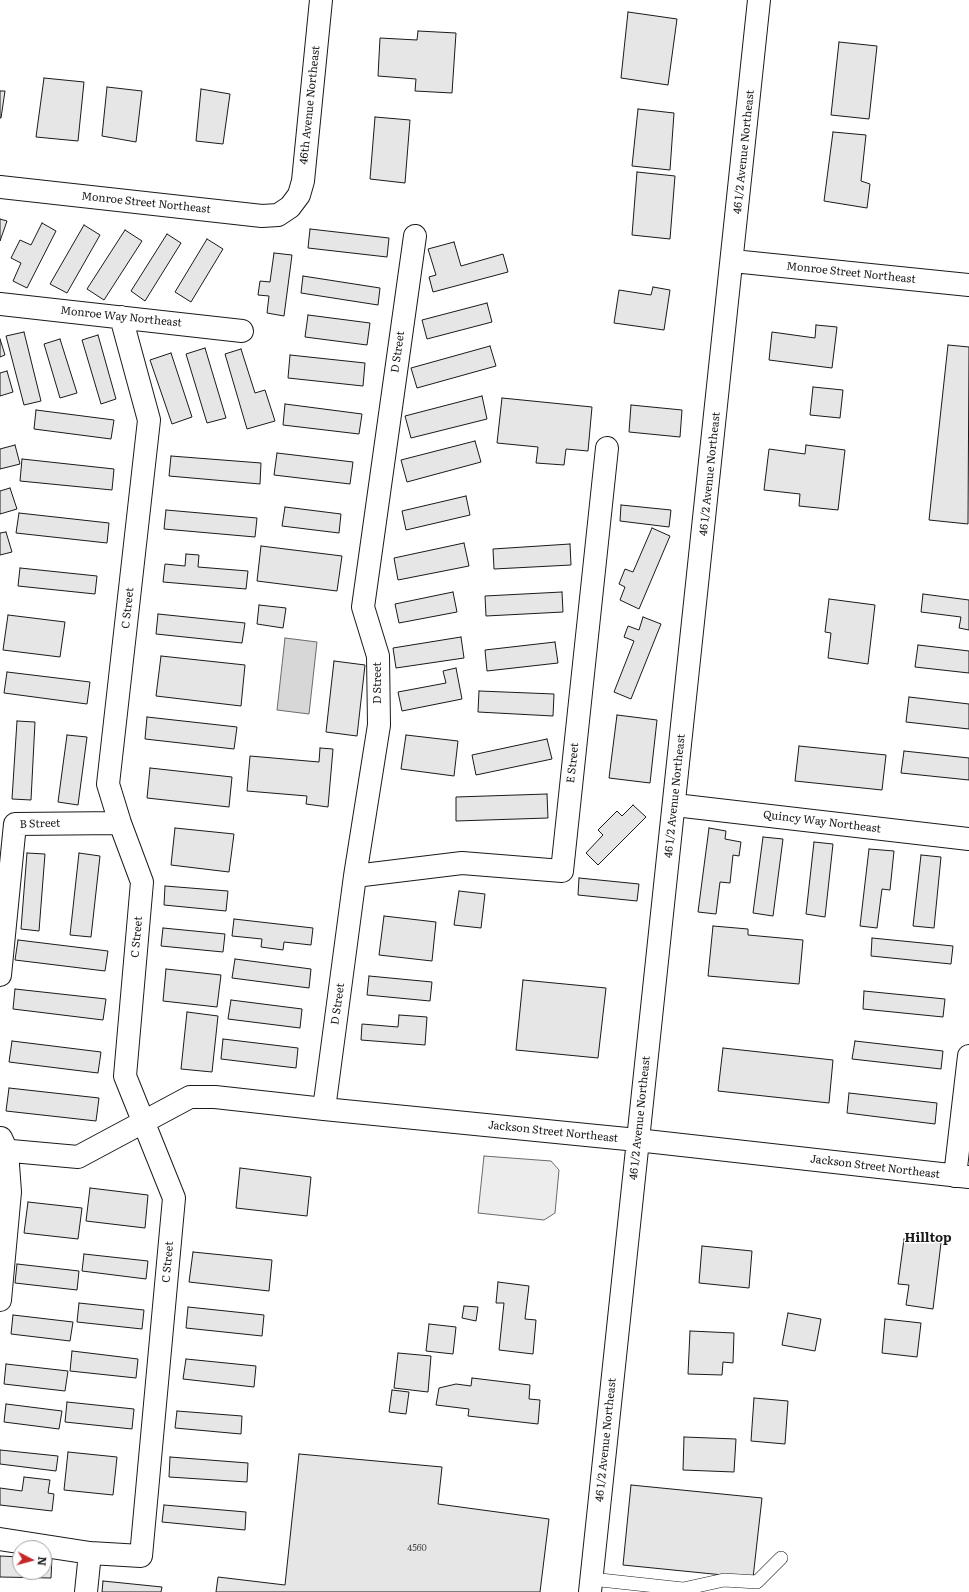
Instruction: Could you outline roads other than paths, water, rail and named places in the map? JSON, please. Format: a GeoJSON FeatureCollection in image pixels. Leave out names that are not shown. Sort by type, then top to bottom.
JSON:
{"type":"FeatureCollection","features":[{"type":"Feature","properties":{"kind":"street","name":"46th Avenue Northeast"},"geometry":{"type":"LineString","coordinates":[[290,207],[299,195],[303,181],[321,0]]}},
{"type":"Feature","properties":{"kind":"street","name":"46 1/2 Avenue Northeast"},"geometry":{"type":"LineString","coordinates":[[591,1586],[637,1140],[675,805],[760,0]]}},
{"type":"Feature","properties":{"kind":"street","name":"Monroe Street Northeast"},"geometry":{"type":"LineString","coordinates":[[0,187],[262,216],[278,215],[290,207]]}},
{"type":"Feature","properties":{"kind":"street","name":"D Street"},"geometry":{"type":"LineString","coordinates":[[324,1109],[355,876],[379,725],[378,656],[363,607],[415,236]]}},
{"type":"Feature","properties":{"kind":"street","name":"Monroe Street Northeast"},"geometry":{"type":"LineString","coordinates":[[733,261],[969,285]]}},
{"type":"Feature","properties":{"kind":"street","name":"Monroe Way Northeast"},"geometry":{"type":"LineString","coordinates":[[0,304],[242,331]]}},
{"type":"Feature","properties":{"kind":"street","name":"C Street"},"geometry":{"type":"LineString","coordinates":[[90,1553],[141,1556],[174,1198],[125,1076],[142,882],[120,823],[108,784],[148,420],[121,317]]}},
{"type":"Feature","properties":{"kind":"street","name":"E Street"},"geometry":{"type":"LineString","coordinates":[[355,876],[462,863],[562,871],[606,448]]}},
{"type":"Feature","properties":{"kind":"street","name":"Quincy Way Northeast"},"geometry":{"type":"LineString","coordinates":[[675,805],[969,839]]}},
{"type":"Feature","properties":{"kind":"street","name":"B Street"},"geometry":{"type":"LineString","coordinates":[[0,975],[15,824],[120,823]]}},
{"type":"Feature","properties":{"kind":"street"},"geometry":{"type":"LineString","coordinates":[[962,1177],[969,1056]]}},
{"type":"Feature","properties":{"kind":"street","name":"Jackson Street Northeast"},"geometry":{"type":"LineString","coordinates":[[2,1146],[78,1157],[190,1097],[215,1097],[637,1140],[962,1177]]}},
{"type":"Feature","properties":{"kind":"street"},"geometry":{"type":"LineString","coordinates":[[0,1300],[10,1192],[2,1146]]}},
{"type":"Feature","properties":{"kind":"street"},"geometry":{"type":"LineString","coordinates":[[0,1539],[90,1553],[86,1592]]}},
{"type":"Feature","properties":{"kind":"lane"},"geometry":{"type":"LineString","coordinates":[[591,1586],[683,1589],[724,1580],[757,1582],[781,1558]]}},
{"type":"Feature","properties":{"kind":"district","name":"Hilltop"},"geometry":{"type":"Point","coordinates":[928,1238]}}]}
